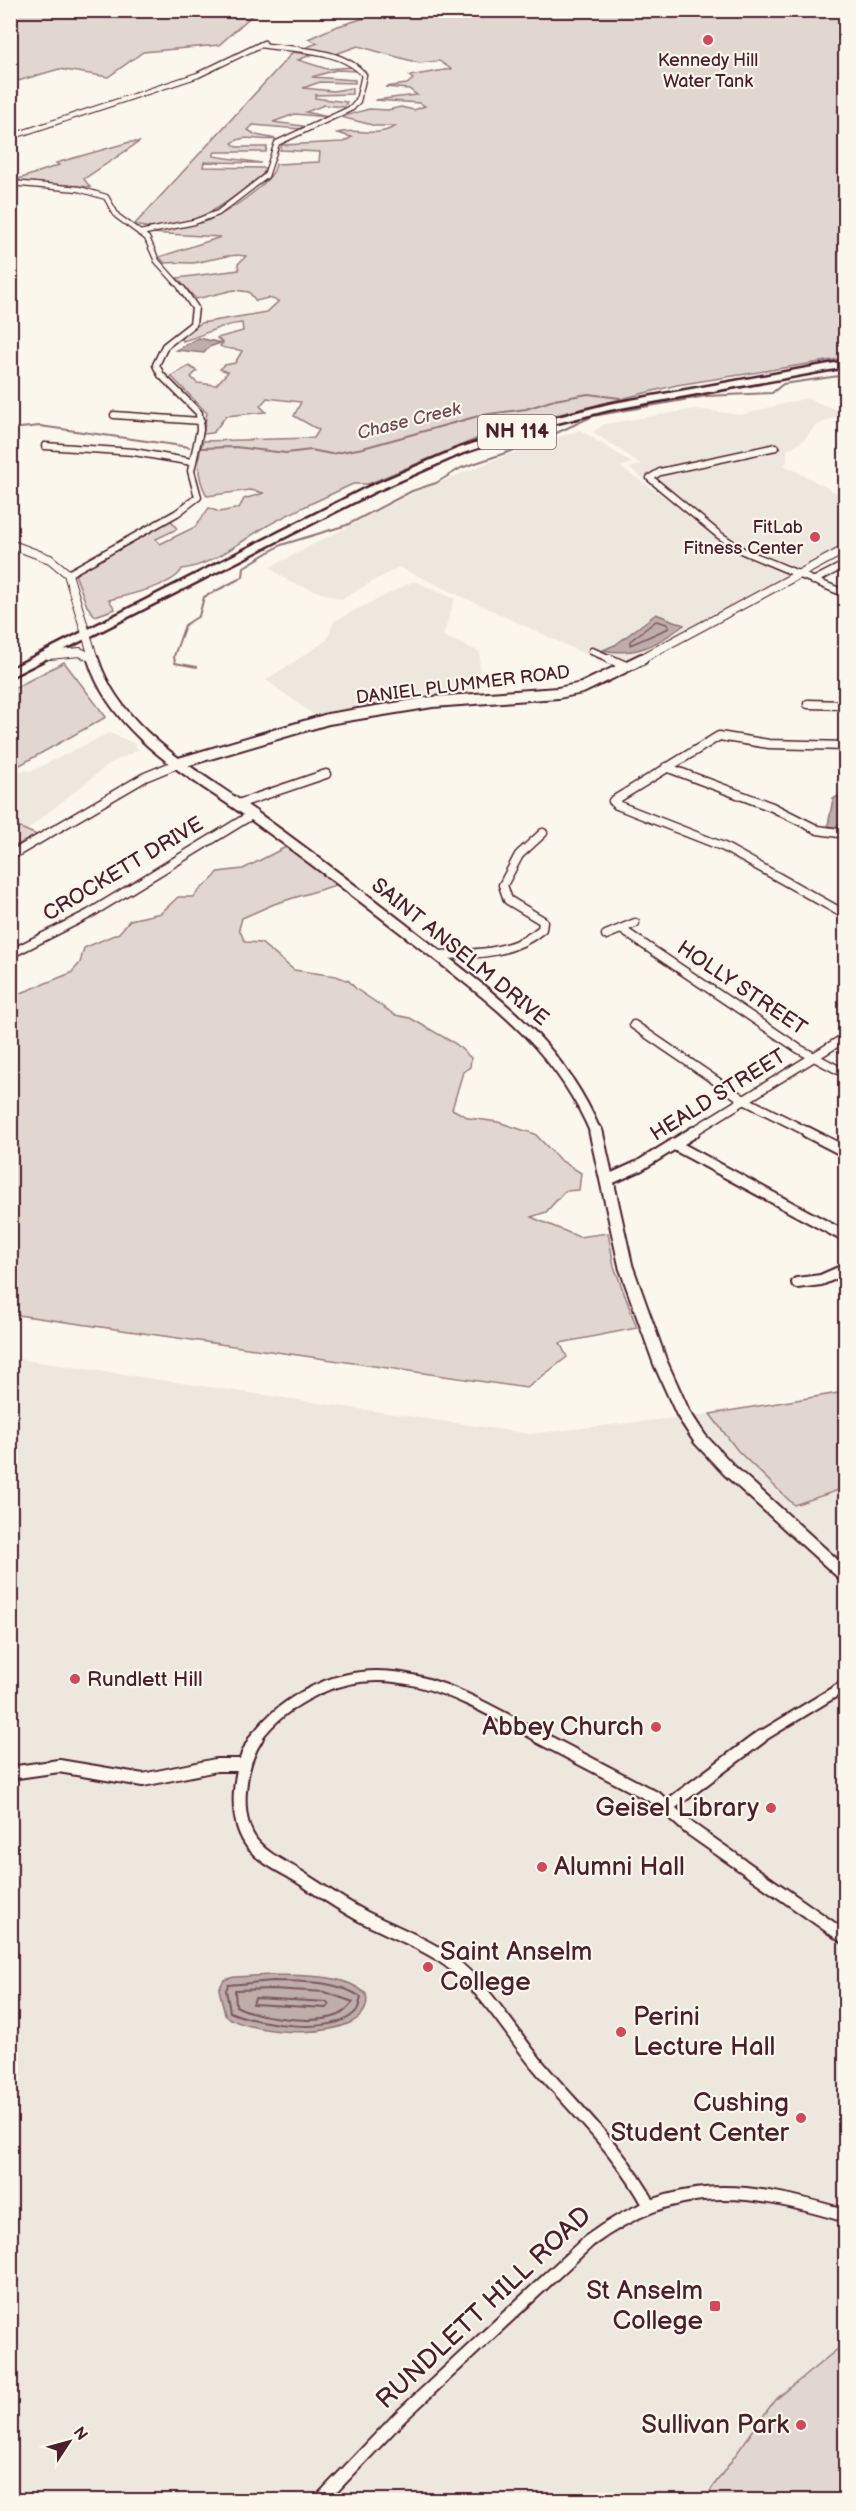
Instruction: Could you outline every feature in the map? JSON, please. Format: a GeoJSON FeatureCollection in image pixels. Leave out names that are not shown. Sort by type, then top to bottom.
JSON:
{"type":"FeatureCollection","features":[{"type":"Feature","properties":{"kind":"main road","name":"NH 114"},"geometry":{"type":"LineString","coordinates":[[10,675],[370,490],[477,445],[564,418],[629,402],[846,364]]}},
{"type":"Feature","properties":{"kind":"street"},"geometry":{"type":"LineString","coordinates":[[10,137],[198,75],[269,41]]}},
{"type":"Feature","properties":{"kind":"street"},"geometry":{"type":"LineString","coordinates":[[140,233],[194,222],[218,213],[266,176],[277,143],[345,113],[358,101],[364,75],[358,66],[340,59],[260,45]]}},
{"type":"Feature","properties":{"kind":"street"},"geometry":{"type":"LineString","coordinates":[[10,183],[79,189],[101,194],[109,200],[117,216],[151,243],[157,261],[194,304],[193,324],[165,346],[158,356],[156,365],[161,375],[197,409],[201,421],[192,462],[192,481],[198,496],[194,503],[114,551],[68,574],[50,559],[10,544]]}},
{"type":"Feature","properties":{"kind":"street"},"geometry":{"type":"LineString","coordinates":[[114,415],[201,421]]}},
{"type":"Feature","properties":{"kind":"street"},"geometry":{"type":"LineString","coordinates":[[45,446],[134,452],[192,462]]}},
{"type":"Feature","properties":{"kind":"street"},"geometry":{"type":"LineString","coordinates":[[776,447],[660,472],[650,478],[719,535],[748,554],[846,594]]}},
{"type":"Feature","properties":{"kind":"street","name":"DANIEL PLUMMER ROAD"},"geometry":{"type":"LineString","coordinates":[[10,856],[145,777],[179,763],[288,729],[358,714],[432,702],[537,695],[573,690],[599,681],[846,549]]}},
{"type":"Feature","properties":{"kind":"street"},"geometry":{"type":"LineString","coordinates":[[813,581],[846,564]]}},
{"type":"Feature","properties":{"kind":"street","name":"SAINT ANSELM DRIVE"},"geometry":{"type":"LineString","coordinates":[[68,574],[92,658],[106,690],[123,716],[179,763],[253,814],[436,955],[513,1016],[544,1047],[590,1119],[600,1145],[626,1267],[660,1362],[687,1420],[729,1470],[846,1576]]}},
{"type":"Feature","properties":{"kind":"street"},"geometry":{"type":"LineString","coordinates":[[592,651],[628,667]]}},
{"type":"Feature","properties":{"kind":"street"},"geometry":{"type":"LineString","coordinates":[[49,655],[80,652],[92,658]]}},
{"type":"Feature","properties":{"kind":"street"},"geometry":{"type":"LineString","coordinates":[[808,704],[846,705]]}},
{"type":"Feature","properties":{"kind":"street"},"geometry":{"type":"LineString","coordinates":[[846,746],[769,744],[723,736],[709,740],[666,766],[615,798],[613,803],[724,847],[846,915]]}},
{"type":"Feature","properties":{"kind":"street"},"geometry":{"type":"LineString","coordinates":[[666,766],[772,807],[818,830],[846,834]]}},
{"type":"Feature","properties":{"kind":"street"},"geometry":{"type":"LineString","coordinates":[[238,804],[326,774]]}},
{"type":"Feature","properties":{"kind":"street","name":"CROCKETT DRIVE"},"geometry":{"type":"LineString","coordinates":[[10,954],[89,914],[253,814]]}},
{"type":"Feature","properties":{"kind":"street"},"geometry":{"type":"LineString","coordinates":[[436,955],[500,952],[520,944],[542,929],[543,921],[507,900],[503,885],[519,855],[543,833]]}},
{"type":"Feature","properties":{"kind":"street"},"geometry":{"type":"LineString","coordinates":[[606,935],[636,923]]}},
{"type":"Feature","properties":{"kind":"street","name":"HOLLY STREET"},"geometry":{"type":"LineString","coordinates":[[621,929],[813,1057],[846,1074]]}},
{"type":"Feature","properties":{"kind":"street"},"geometry":{"type":"LineString","coordinates":[[634,1025],[744,1100],[846,1152]]}},
{"type":"Feature","properties":{"kind":"street","name":"HEALD STREET"},"geometry":{"type":"LineString","coordinates":[[608,1180],[673,1144],[846,1037]]}},
{"type":"Feature","properties":{"kind":"street"},"geometry":{"type":"LineString","coordinates":[[673,1144],[846,1237]]}},
{"type":"Feature","properties":{"kind":"street"},"geometry":{"type":"LineString","coordinates":[[797,1283],[829,1278],[846,1269]]}},
{"type":"Feature","properties":{"kind":"street"},"geometry":{"type":"LineString","coordinates":[[650,2206],[626,2167],[539,2066],[473,1982],[423,1944],[345,1906],[272,1860],[255,1846],[242,1812],[243,1765],[266,1726],[297,1700],[348,1678],[381,1674],[406,1675],[445,1688],[642,1790],[667,1807],[689,1828],[846,1938]]}},
{"type":"Feature","properties":{"kind":"street"},"geometry":{"type":"LineString","coordinates":[[667,1807],[772,1728],[846,1685]]}},
{"type":"Feature","properties":{"kind":"street"},"geometry":{"type":"LineString","coordinates":[[10,1773],[59,1766],[142,1779],[216,1765],[243,1765]]}},
{"type":"Feature","properties":{"kind":"street","name":"RUNDLETT HILL ROAD"},"geometry":{"type":"LineString","coordinates":[[321,2500],[416,2403],[589,2241],[617,2219],[693,2192],[729,2191],[792,2200],[846,2216]]}},
{"type":"Feature","properties":{"kind":"shaded area"},"geometry":{"type":"Polygon","coordinates":[[[11,10],[257,11],[219,45],[143,52],[108,77],[59,69],[11,83],[11,10]]]}},
{"type":"Feature","properties":{"kind":"shaded area"},"geometry":{"type":"Polygon","coordinates":[[[388,11],[845,11],[845,358],[677,385],[488,434],[368,484],[353,484],[265,527],[215,558],[182,569],[178,575],[160,585],[109,600],[115,609],[95,616],[87,606],[75,574],[171,520],[177,529],[156,539],[160,544],[195,527],[209,508],[219,512],[239,508],[244,499],[264,493],[250,490],[207,496],[199,469],[199,455],[203,441],[314,438],[319,430],[294,416],[301,402],[267,398],[260,406],[266,412],[226,416],[213,433],[203,434],[207,413],[171,376],[189,366],[197,371],[191,377],[197,383],[216,385],[228,372],[220,369],[225,365],[235,363],[242,351],[220,346],[223,343],[217,338],[243,331],[242,323],[219,328],[183,341],[182,338],[201,323],[267,312],[279,301],[268,298],[256,301],[249,292],[234,290],[196,299],[177,278],[239,270],[238,264],[246,256],[226,256],[193,263],[165,263],[159,257],[221,237],[149,233],[194,224],[217,216],[258,188],[273,172],[276,164],[319,162],[320,152],[280,150],[282,145],[343,142],[352,137],[337,133],[381,132],[396,126],[376,126],[341,117],[369,109],[388,110],[401,107],[414,110],[425,106],[420,103],[375,100],[417,95],[409,89],[385,87],[407,84],[413,79],[409,76],[451,69],[439,61],[419,63],[358,46],[333,55],[307,51],[307,47],[318,43],[308,39],[335,27],[388,11]]]}},
{"type":"Feature","properties":{"kind":"shaded area"},"geometry":{"type":"Polygon","coordinates":[[[293,52],[311,55],[298,60],[327,69],[352,67],[356,71],[336,70],[312,77],[355,80],[355,83],[320,82],[303,88],[333,91],[352,88],[352,94],[315,95],[315,98],[347,102],[344,107],[324,105],[306,112],[328,117],[295,114],[273,122],[303,126],[300,129],[253,125],[248,130],[256,135],[276,139],[248,138],[232,143],[237,147],[267,147],[266,152],[215,152],[213,156],[261,163],[204,162],[203,167],[266,168],[262,175],[225,203],[195,219],[152,228],[135,224],[293,52]]]}},
{"type":"Feature","properties":{"kind":"shaded area"},"geometry":{"type":"Polygon","coordinates":[[[130,142],[139,142],[84,179],[90,187],[13,181],[59,165],[56,163],[130,142]]]}},
{"type":"Feature","properties":{"kind":"shaded area"},"geometry":{"type":"Polygon","coordinates":[[[806,398],[845,413],[815,426],[804,440],[787,450],[787,461],[784,465],[845,497],[845,545],[615,668],[399,567],[341,599],[289,582],[270,567],[411,494],[522,449],[580,430],[632,463],[620,467],[666,498],[630,468],[641,464],[593,432],[605,424],[695,409],[741,415],[806,398]]]}},
{"type":"Feature","properties":{"kind":"shaded area"},"geometry":{"type":"Polygon","coordinates":[[[414,581],[455,599],[443,636],[480,652],[479,688],[318,718],[266,680],[327,640],[334,621],[414,581]]]}},
{"type":"Feature","properties":{"kind":"shaded area"},"geometry":{"type":"Polygon","coordinates":[[[64,662],[106,717],[11,770],[11,690],[64,662]]]}},
{"type":"Feature","properties":{"kind":"shaded area"},"geometry":{"type":"Polygon","coordinates":[[[109,733],[134,743],[138,750],[109,764],[27,830],[11,824],[10,770],[32,771],[109,733]]]}},
{"type":"Feature","properties":{"kind":"shaded area"},"geometry":{"type":"Polygon","coordinates":[[[11,824],[37,835],[11,848],[11,824]]]}},
{"type":"Feature","properties":{"kind":"shaded area"},"geometry":{"type":"Polygon","coordinates":[[[288,846],[339,884],[274,904],[242,918],[239,929],[245,942],[261,943],[294,970],[336,976],[349,981],[356,989],[395,1015],[410,1018],[456,1044],[471,1058],[470,1067],[463,1072],[452,1109],[469,1118],[498,1122],[535,1134],[560,1160],[581,1173],[579,1190],[565,1191],[546,1212],[531,1217],[579,1237],[608,1233],[614,1266],[637,1328],[560,1343],[567,1357],[527,1388],[11,1314],[11,997],[71,973],[80,963],[84,948],[119,933],[130,920],[161,913],[178,897],[194,897],[218,872],[243,869],[288,846]]]}},
{"type":"Feature","properties":{"kind":"shaded area","name":"Saint Anselm College"},"geometry":{"type":"Polygon","coordinates":[[[11,1358],[530,1434],[710,1414],[845,1392],[845,2500],[11,2500],[11,1358]]]}},
{"type":"Feature","properties":{"kind":"shaded area"},"geometry":{"type":"Polygon","coordinates":[[[845,1392],[845,1488],[794,1505],[738,1451],[710,1414],[845,1392]]]}},
{"type":"Feature","properties":{"kind":"shaded area","name":"Sullivan Park"},"geometry":{"type":"Polygon","coordinates":[[[845,2343],[845,2500],[706,2500],[712,2488],[774,2401],[845,2343]]]}},
{"type":"Feature","properties":{"kind":"water"},"geometry":{"type":"Polygon","coordinates":[[[199,338],[221,343],[209,347],[204,353],[176,350],[199,338]]]}},
{"type":"Feature","properties":{"kind":"water"},"geometry":{"type":"Polygon","coordinates":[[[656,614],[684,625],[646,647],[626,652],[603,650],[615,645],[656,614]]]}},
{"type":"Feature","properties":{"kind":"water"},"geometry":{"type":"Polygon","coordinates":[[[838,796],[845,798],[845,821],[833,828],[828,825],[833,799],[838,796]]]}},
{"type":"Feature","properties":{"kind":"water"},"geometry":{"type":"Polygon","coordinates":[[[273,1975],[322,1977],[346,1982],[366,1994],[364,2010],[352,2022],[332,2029],[308,2032],[258,2028],[225,2015],[219,1989],[224,1980],[234,1977],[273,1975]]]}},
{"type":"Feature","properties":{"kind":"waterway"},"geometry":{"type":"LineString","coordinates":[[197,667],[175,663],[174,656],[185,625],[199,616],[204,597],[243,577],[244,567],[281,545],[347,525],[412,491],[436,483],[461,468],[535,443],[593,416],[706,396],[772,393],[783,384],[846,375]]}},
{"type":"Feature","properties":{"kind":"waterway","name":"Chase Creek"},"geometry":{"type":"LineString","coordinates":[[202,448],[235,447],[286,453],[311,450],[331,454],[363,448],[482,415],[526,409],[554,400],[588,394],[620,398]]}},
{"type":"Feature","properties":{"kind":"waterway","name":"Chase Creek"},"geometry":{"type":"LineString","coordinates":[[10,429],[40,426],[189,447]]}},
{"type":"Feature","properties":{"kind":"place","name":"Kennedy Hill Water Tank"},"geometry":{"type":"Point","coordinates":[708,40]}},
{"type":"Feature","properties":{"kind":"place","name":"FitLab Fitness Center"},"geometry":{"type":"Point","coordinates":[815,537]}},
{"type":"Feature","properties":{"kind":"place","name":"Rundlett Hill"},"geometry":{"type":"Point","coordinates":[75,1679]}},
{"type":"Feature","properties":{"kind":"place","name":"Abbey Church"},"geometry":{"type":"Point","coordinates":[656,1727]}},
{"type":"Feature","properties":{"kind":"place","name":"Geisel Library"},"geometry":{"type":"Point","coordinates":[771,1808]}},
{"type":"Feature","properties":{"kind":"place","name":"Alumni Hall"},"geometry":{"type":"Point","coordinates":[542,1867]}},
{"type":"Feature","properties":{"kind":"place","name":"Saint Anselm College"},"geometry":{"type":"Point","coordinates":[428,1967]}},
{"type":"Feature","properties":{"kind":"place","name":"Perini Lecture Hall"},"geometry":{"type":"Point","coordinates":[621,2032]}},
{"type":"Feature","properties":{"kind":"place","name":"Cushing Student Center"},"geometry":{"type":"Point","coordinates":[801,2118]}},
{"type":"Feature","properties":{"kind":"place","name":"St Anselm College"},"geometry":{"type":"Point","coordinates":[715,2306]}},
{"type":"Feature","properties":{"kind":"place","name":"Sullivan Park"},"geometry":{"type":"Point","coordinates":[801,2425]}}]}
